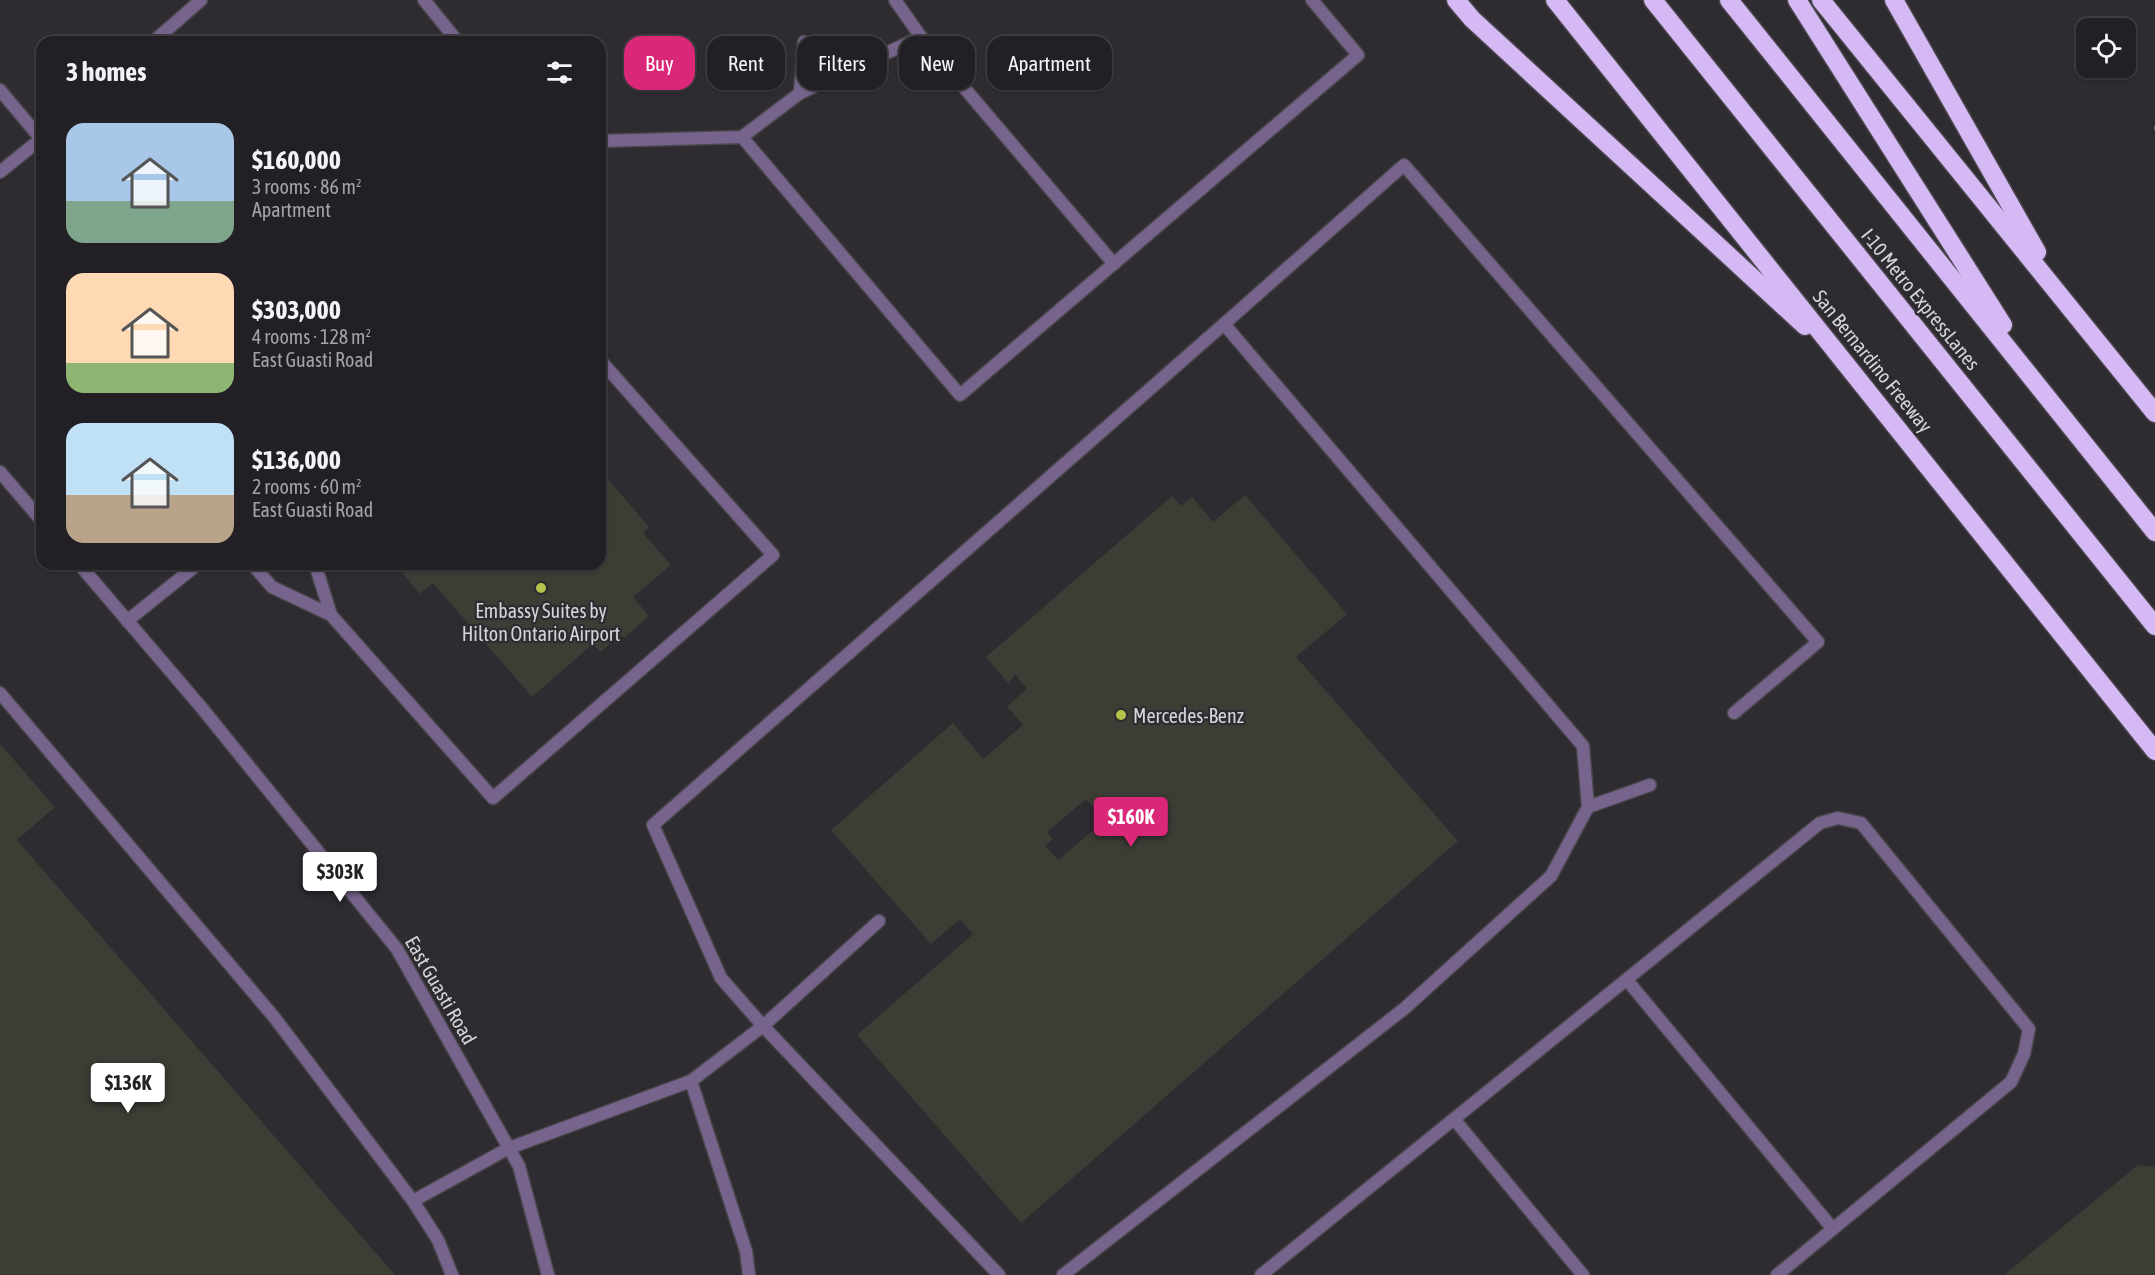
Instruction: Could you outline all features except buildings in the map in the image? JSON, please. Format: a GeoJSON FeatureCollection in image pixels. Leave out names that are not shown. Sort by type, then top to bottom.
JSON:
{"type":"FeatureCollection","features":[{"type":"Feature","properties":{"kind":"highway"},"geometry":{"type":"LineString","coordinates":[[1456,0],[1472,19],[1849,367]]}},
{"type":"Feature","properties":{"kind":"highway","name":"San Bernardino Freeway"},"geometry":{"type":"LineString","coordinates":[[1555,0],[2155,751]]}},
{"type":"Feature","properties":{"kind":"highway","name":"I-10 Metro ExpressLanes"},"geometry":{"type":"LineString","coordinates":[[1653,0],[2155,626]]}},
{"type":"Feature","properties":{"kind":"highway","name":"I-10 Metro ExpressLanes"},"geometry":{"type":"LineString","coordinates":[[1729,0],[2155,532]]}},
{"type":"Feature","properties":{"kind":"highway"},"geometry":{"type":"LineString","coordinates":[[1797,0],[2048,398]]}},
{"type":"Feature","properties":{"kind":"highway"},"geometry":{"type":"LineString","coordinates":[[1821,0],[2155,413]]}},
{"type":"Feature","properties":{"kind":"highway"},"geometry":{"type":"LineString","coordinates":[[1894,0],[2064,298]]}},
{"type":"Feature","properties":{"kind":"street"},"geometry":{"type":"LineString","coordinates":[[160,36],[201,0]]}},
{"type":"Feature","properties":{"kind":"street"},"geometry":{"type":"LineString","coordinates":[[424,0],[453,36]]}},
{"type":"Feature","properties":{"kind":"street"},"geometry":{"type":"LineString","coordinates":[[895,0],[920,36]]}},
{"type":"Feature","properties":{"kind":"street"},"geometry":{"type":"LineString","coordinates":[[742,137],[960,395],[1358,55],[1312,0]]}},
{"type":"Feature","properties":{"kind":"street"},"geometry":{"type":"LineString","coordinates":[[606,141],[742,137],[800,93],[899,47]]}},
{"type":"Feature","properties":{"kind":"street"},"geometry":{"type":"LineString","coordinates":[[0,90],[36,131]]}},
{"type":"Feature","properties":{"kind":"street"},"geometry":{"type":"LineString","coordinates":[[966,90],[1114,264]]}},
{"type":"Feature","properties":{"kind":"street"},"geometry":{"type":"LineString","coordinates":[[0,172],[36,143]]}},
{"type":"Feature","properties":{"kind":"street"},"geometry":{"type":"LineString","coordinates":[[999,1275],[763,1026],[721,978],[654,825],[1404,165],[1818,642],[1734,713]]}},
{"type":"Feature","properties":{"kind":"street"},"geometry":{"type":"LineString","coordinates":[[1063,1275],[1405,1008],[1551,876],[1588,807],[1583,746],[1224,324]]}},
{"type":"Feature","properties":{"kind":"street"},"geometry":{"type":"LineString","coordinates":[[257,570],[272,587],[331,615],[493,798],[773,555],[606,367]]}},
{"type":"Feature","properties":{"kind":"street"},"geometry":{"type":"LineString","coordinates":[[0,472],[36,514]]}},
{"type":"Feature","properties":{"kind":"street","name":"East Guasti Road"},"geometry":{"type":"LineString","coordinates":[[84,570],[201,707],[397,949],[519,1166],[548,1275]]}},
{"type":"Feature","properties":{"kind":"street"},"geometry":{"type":"LineString","coordinates":[[127,621],[191,570]]}},
{"type":"Feature","properties":{"kind":"street"},"geometry":{"type":"LineString","coordinates":[[317,570],[331,615]]}},
{"type":"Feature","properties":{"kind":"street"},"geometry":{"type":"LineString","coordinates":[[0,693],[274,1017],[413,1201],[438,1240],[452,1275]]}},
{"type":"Feature","properties":{"kind":"street"},"geometry":{"type":"LineString","coordinates":[[1588,807],[1650,785]]}},
{"type":"Feature","properties":{"kind":"street"},"geometry":{"type":"LineString","coordinates":[[1261,1275],[1820,823],[1838,818],[1862,824],[2029,1029],[2024,1054],[2012,1082],[1777,1275]]}},
{"type":"Feature","properties":{"kind":"street"},"geometry":{"type":"LineString","coordinates":[[413,1201],[509,1148],[691,1082],[763,1026],[879,921]]}},
{"type":"Feature","properties":{"kind":"street"},"geometry":{"type":"LineString","coordinates":[[1627,980],[1833,1229]]}},
{"type":"Feature","properties":{"kind":"street"},"geometry":{"type":"LineString","coordinates":[[691,1082],[746,1251],[749,1275]]}},
{"type":"Feature","properties":{"kind":"street"},"geometry":{"type":"LineString","coordinates":[[1454,1119],[1583,1275]]}},
{"type":"Feature","properties":{"kind":"place","name":"Embassy Suites by Hilton Ontario Airport"},"geometry":{"type":"Point","coordinates":[541,588]}},
{"type":"Feature","properties":{"kind":"place","name":"Mercedes-Benz"},"geometry":{"type":"Point","coordinates":[1121,715]}}]}
